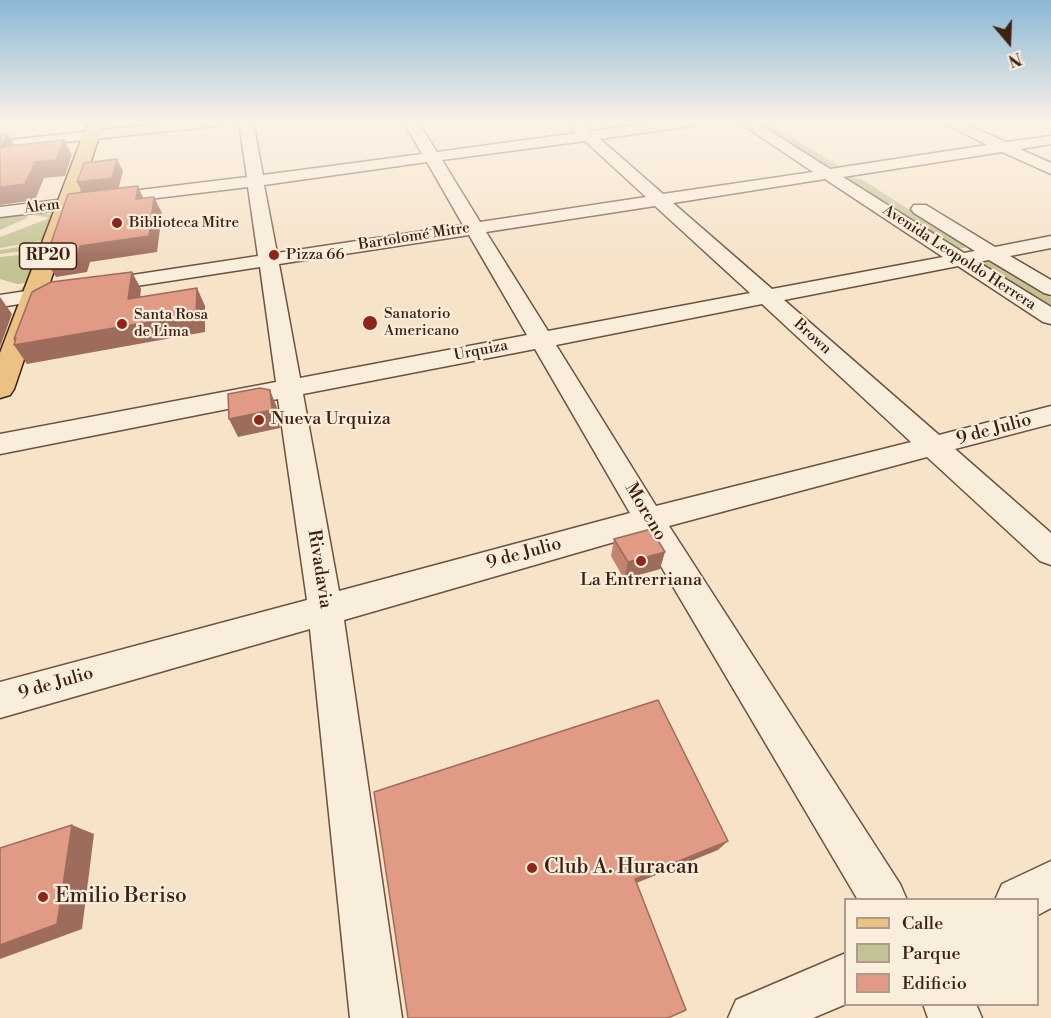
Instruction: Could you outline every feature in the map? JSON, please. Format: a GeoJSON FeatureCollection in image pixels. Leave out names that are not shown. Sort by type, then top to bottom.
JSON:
{"type":"FeatureCollection","features":[{"type":"Feature","properties":{"kind":"main road","name":"RP20"},"geometry":{"type":"LineString","coordinates":[[0,389],[79,170]]}},
{"type":"Feature","properties":{"kind":"street","name":"Rivadavia"},"geometry":{"type":"LineString","coordinates":[[255,170],[325,608],[376,1018]]}},
{"type":"Feature","properties":{"kind":"street","name":"Alem"},"geometry":{"type":"LineString","coordinates":[[0,212],[341,170]]}},
{"type":"Feature","properties":{"kind":"street","name":"Moreno"},"geometry":{"type":"LineString","coordinates":[[440,170],[649,520],[883,898]]}},
{"type":"Feature","properties":{"kind":"street","name":"Brown"},"geometry":{"type":"LineString","coordinates":[[625,170],[1051,552]]}},
{"type":"Feature","properties":{"kind":"street","name":"Bartolomé Mitre"},"geometry":{"type":"LineString","coordinates":[[0,301],[658,200],[814,170]]}},
{"type":"Feature","properties":{"kind":"street","name":"Avenida Leopoldo Herrera"},"geometry":{"type":"LineString","coordinates":[[837,170],[962,260],[1051,317]]}},
{"type":"Feature","properties":{"kind":"street","name":"Avenida Leopoldo Herrera"},"geometry":{"type":"LineString","coordinates":[[855,170],[875,182]]}},
{"type":"Feature","properties":{"kind":"street","name":"Avenida Leopoldo Herrera"},"geometry":{"type":"LineString","coordinates":[[904,200],[1051,289]]}},
{"type":"Feature","properties":{"kind":"street","name":"Urquiza"},"geometry":{"type":"LineString","coordinates":[[0,444],[1051,242]]}},
{"type":"Feature","properties":{"kind":"street","name":"9 de Julio"},"geometry":{"type":"LineString","coordinates":[[0,700],[649,520],[1051,415]]}},
{"type":"Feature","properties":{"kind":"street"},"geometry":{"type":"LineString","coordinates":[[1022,898],[1051,884]]}},
{"type":"Feature","properties":{"kind":"street"},"geometry":{"type":"LineString","coordinates":[[754,1018],[844,979]]}},
{"type":"Feature","properties":{"kind":"green space"},"geometry":{"type":"Polygon","coordinates":[[[850,177],[861,179],[968,247],[956,249],[847,180],[850,177]]]}},
{"type":"Feature","properties":{"kind":"green space"},"geometry":{"type":"Polygon","coordinates":[[[38,212],[53,215],[54,218],[29,284],[19,292],[0,297],[20,290],[26,283],[17,284],[0,279],[0,257],[39,253],[40,249],[0,254],[0,250],[43,243],[44,240],[0,248],[0,237],[50,218],[29,214],[27,218],[0,230],[0,216],[38,212]]]}},
{"type":"Feature","properties":{"kind":"green space"},"geometry":{"type":"Polygon","coordinates":[[[981,263],[996,264],[1051,298],[1051,311],[981,266],[981,263]]]}},
{"type":"Feature","properties":{"kind":"building"},"geometry":{"type":"Polygon","coordinates":[[[0,170],[32,170],[25,184],[0,187],[0,170]]]}},
{"type":"Feature","properties":{"kind":"building"},"geometry":{"type":"Polygon","coordinates":[[[82,170],[114,170],[112,178],[77,182],[82,170]]]}},
{"type":"Feature","properties":{"kind":"building"},"geometry":{"type":"Polygon","coordinates":[[[138,186],[136,199],[154,197],[149,236],[80,246],[77,256],[45,260],[68,194],[138,186]]]}},
{"type":"Feature","properties":{"kind":"building"},"geometry":{"type":"Polygon","coordinates":[[[132,272],[128,299],[197,288],[196,314],[14,345],[16,338],[14,339],[32,292],[51,282],[132,272]]]}},
{"type":"Feature","properties":{"kind":"building"},"geometry":{"type":"Polygon","coordinates":[[[260,388],[270,390],[272,410],[229,419],[228,394],[260,388]]]}},
{"type":"Feature","properties":{"kind":"building"},"geometry":{"type":"Polygon","coordinates":[[[651,529],[665,552],[628,562],[614,539],[651,529]]]}},
{"type":"Feature","properties":{"kind":"building","name":"Club A. Huracan"},"geometry":{"type":"Polygon","coordinates":[[[658,700],[728,841],[635,879],[686,1010],[668,1018],[408,1018],[374,792],[658,700]]]}},
{"type":"Feature","properties":{"kind":"building","name":"Emilio Beriso"},"geometry":{"type":"Polygon","coordinates":[[[72,825],[57,924],[0,945],[0,848],[72,825]]]}},
{"type":"Feature","properties":{"kind":"place","name":"Biblioteca Mitre"},"geometry":{"type":"Point","coordinates":[117,223]}},
{"type":"Feature","properties":{"kind":"place","name":"Pizza 66"},"geometry":{"type":"Point","coordinates":[274,255]}},
{"type":"Feature","properties":{"kind":"place","name":"Sanatorio Americano"},"geometry":{"type":"Point","coordinates":[370,323]}},
{"type":"Feature","properties":{"kind":"place","name":"Santa Rosa de Lima"},"geometry":{"type":"Point","coordinates":[122,324]}},
{"type":"Feature","properties":{"kind":"place","name":"Nueva Urquiza"},"geometry":{"type":"Point","coordinates":[259,420]}},
{"type":"Feature","properties":{"kind":"place","name":"La Entrerriana"},"geometry":{"type":"Point","coordinates":[641,561]}},
{"type":"Feature","properties":{"kind":"place","name":"Club A. Huracan"},"geometry":{"type":"Point","coordinates":[532,868]}},
{"type":"Feature","properties":{"kind":"place","name":"Emilio Beriso"},"geometry":{"type":"Point","coordinates":[43,897]}}]}
